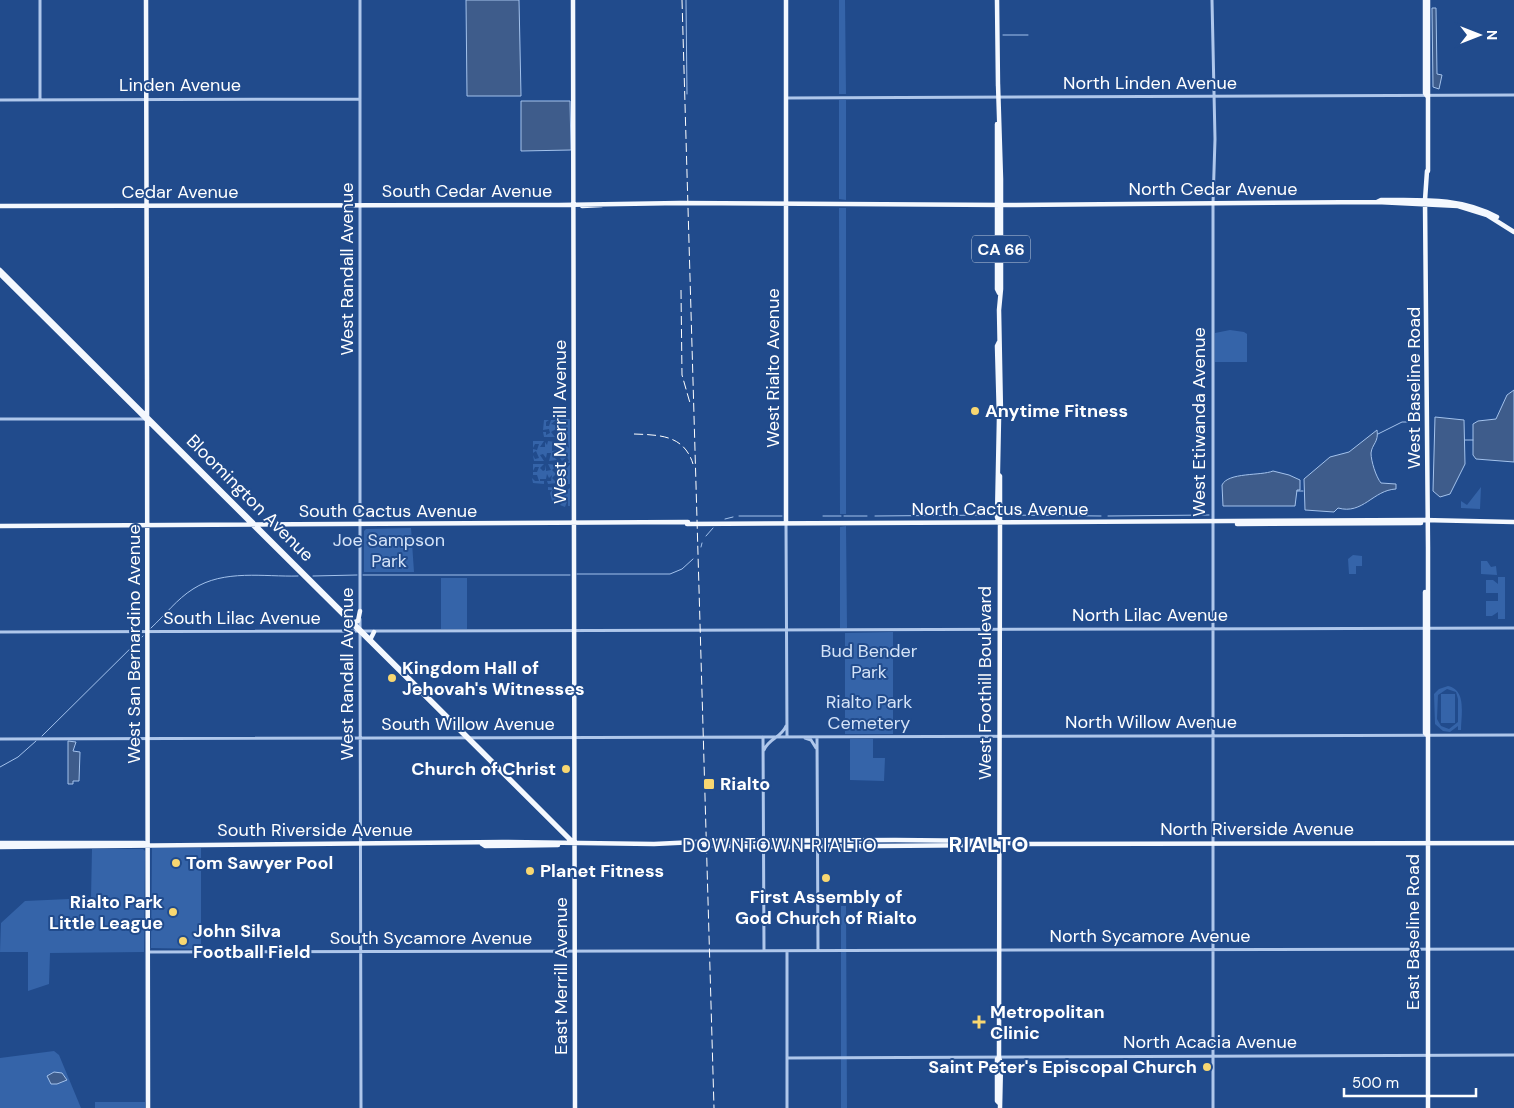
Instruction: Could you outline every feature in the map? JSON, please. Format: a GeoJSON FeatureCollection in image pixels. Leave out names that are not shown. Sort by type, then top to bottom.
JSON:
{"type":"FeatureCollection","features":[{"type":"Feature","properties":{"kind":"main road","name":"West San Bernardino Avenue"},"geometry":{"type":"LineString","coordinates":[[146,0],[148,1108]]}},
{"type":"Feature","properties":{"kind":"main road","name":"West Merrill Avenue"},"geometry":{"type":"LineString","coordinates":[[573,0],[575,844]]}},
{"type":"Feature","properties":{"kind":"main road","name":"West Rialto Avenue"},"geometry":{"type":"LineString","coordinates":[[786,0],[786,523]]}},
{"type":"Feature","properties":{"kind":"main road","name":"West Foothill Boulevard"},"geometry":{"type":"LineString","coordinates":[[997,0],[1001,257],[1001,285],[999,293],[1001,414],[999,418]]}},
{"type":"Feature","properties":{"kind":"main road","name":"West Baseline Road"},"geometry":{"type":"LineString","coordinates":[[1427,0],[1425,93],[1427,96],[1428,842]]}},
{"type":"Feature","properties":{"kind":"main road","name":"North Cedar Avenue"},"geometry":{"type":"LineString","coordinates":[[999,204],[1040,202],[1049,204]]}},
{"type":"Feature","properties":{"kind":"main road"},"geometry":{"type":"LineString","coordinates":[[1029,205],[1040,202]]}},
{"type":"Feature","properties":{"kind":"main road","name":"North Cedar Avenue"},"geometry":{"type":"LineString","coordinates":[[786,204],[1029,205],[1427,202],[1475,210],[1498,220],[1514,231]]}},
{"type":"Feature","properties":{"kind":"main road","name":"South Cedar Avenue"},"geometry":{"type":"LineString","coordinates":[[360,205],[786,204]]}},
{"type":"Feature","properties":{"kind":"main road","name":"West Foothill Boulevard"},"geometry":{"type":"LineString","coordinates":[[999,204],[997,239],[997,289],[999,293]]}},
{"type":"Feature","properties":{"kind":"main road","name":"Cedar Avenue"},"geometry":{"type":"LineString","coordinates":[[0,206],[360,205]]}},
{"type":"Feature","properties":{"kind":"main road"},"geometry":{"type":"LineString","coordinates":[[997,239],[1001,257]]}},
{"type":"Feature","properties":{"kind":"main road"},"geometry":{"type":"LineString","coordinates":[[997,265],[1001,285]]}},
{"type":"Feature","properties":{"kind":"main road","name":"Bloomington Avenue"},"geometry":{"type":"LineString","coordinates":[[0,270],[98,372],[147,418],[575,844]]}},
{"type":"Feature","properties":{"kind":"main road","name":"Bloomington Avenue"},"geometry":{"type":"LineString","coordinates":[[0,274],[78,350],[110,378],[139,408],[154,429],[242,516],[265,533],[353,623]]}},
{"type":"Feature","properties":{"kind":"main road","name":"West Foothill Boulevard"},"geometry":{"type":"LineString","coordinates":[[999,342],[997,346],[998,474],[1000,484],[999,1057],[997,1101],[1000,1106]]}},
{"type":"Feature","properties":{"kind":"main road"},"geometry":{"type":"LineString","coordinates":[[98,372],[110,378]]}},
{"type":"Feature","properties":{"kind":"main road","name":"West San Bernardino Avenue"},"geometry":{"type":"LineString","coordinates":[[147,377],[145,406],[148,431],[147,444]]}},
{"type":"Feature","properties":{"kind":"main road"},"geometry":{"type":"LineString","coordinates":[[139,408],[145,406]]}},
{"type":"Feature","properties":{"kind":"main road"},"geometry":{"type":"LineString","coordinates":[[148,431],[154,429]]}},
{"type":"Feature","properties":{"kind":"main road"},"geometry":{"type":"LineString","coordinates":[[239,525],[242,521],[242,516]]}},
{"type":"Feature","properties":{"kind":"main road","name":"North Cactus Avenue"},"geometry":{"type":"LineString","coordinates":[[786,523],[1514,522]]}},
{"type":"Feature","properties":{"kind":"main road","name":"South Cactus Avenue"},"geometry":{"type":"LineString","coordinates":[[0,526],[786,523]]}},
{"type":"Feature","properties":{"kind":"main road"},"geometry":{"type":"LineString","coordinates":[[265,533],[270,525]]}},
{"type":"Feature","properties":{"kind":"main road"},"geometry":{"type":"LineString","coordinates":[[349,632],[353,623],[358,621],[360,611]]}},
{"type":"Feature","properties":{"kind":"main road"},"geometry":{"type":"LineString","coordinates":[[361,645],[374,632]]}},
{"type":"Feature","properties":{"kind":"main road","name":"Bloomington Avenue"},"geometry":{"type":"LineString","coordinates":[[468,738],[564,836],[575,844]]}},
{"type":"Feature","properties":{"kind":"main road"},"geometry":{"type":"LineString","coordinates":[[564,836],[564,842]]}},
{"type":"Feature","properties":{"kind":"main road","name":"South Riverside Avenue"},"geometry":{"type":"LineString","coordinates":[[482,844],[537,846],[575,844],[696,844],[764,841],[818,844]]}},
{"type":"Feature","properties":{"kind":"main road","name":"North Riverside Avenue"},"geometry":{"type":"LineString","coordinates":[[818,844],[994,841],[999,843],[1514,843]]}},
{"type":"Feature","properties":{"kind":"main road","name":"South Riverside Avenue"},"geometry":{"type":"LineString","coordinates":[[0,845],[32,847],[564,842],[575,844]]}},
{"type":"Feature","properties":{"kind":"main road","name":"East Baseline Road"},"geometry":{"type":"LineString","coordinates":[[1428,842],[1426,886],[1429,904],[1428,948]]}},
{"type":"Feature","properties":{"kind":"main road","name":"East Baseline Road"},"geometry":{"type":"LineString","coordinates":[[1428,842],[1428,1108]]}},
{"type":"Feature","properties":{"kind":"main road"},"geometry":{"type":"LineString","coordinates":[[32,847],[44,843]]}},
{"type":"Feature","properties":{"kind":"main road","name":"South Riverside Avenue"},"geometry":{"type":"LineString","coordinates":[[0,845],[144,843],[148,845]]}},
{"type":"Feature","properties":{"kind":"main road","name":"East Merrill Avenue"},"geometry":{"type":"LineString","coordinates":[[575,844],[575,1108]]}},
{"type":"Feature","properties":{"kind":"main road","name":"South Riverside Avenue"},"geometry":{"type":"LineString","coordinates":[[696,844],[764,847],[818,844]]}},
{"type":"Feature","properties":{"kind":"street"},"geometry":{"type":"LineString","coordinates":[[40,0],[40,100]]}},
{"type":"Feature","properties":{"kind":"street","name":"West Randall Avenue"},"geometry":{"type":"LineString","coordinates":[[360,0],[361,1108]]}},
{"type":"Feature","properties":{"kind":"street","name":"West Etiwanda Avenue"},"geometry":{"type":"LineString","coordinates":[[1212,0],[1214,96],[1213,1108]]}},
{"type":"Feature","properties":{"kind":"street","name":"North Linden Avenue"},"geometry":{"type":"LineString","coordinates":[[786,98],[1427,96],[1514,94]]}},
{"type":"Feature","properties":{"kind":"street","name":"Linden Avenue"},"geometry":{"type":"LineString","coordinates":[[0,100],[360,99]]}},
{"type":"Feature","properties":{"kind":"street"},"geometry":{"type":"LineString","coordinates":[[0,419],[147,418]]}},
{"type":"Feature","properties":{"kind":"street","name":"West Rialto Avenue"},"geometry":{"type":"LineString","coordinates":[[786,523],[787,737]]}},
{"type":"Feature","properties":{"kind":"street","name":"North Lilac Avenue"},"geometry":{"type":"LineString","coordinates":[[786,631],[1514,628]]}},
{"type":"Feature","properties":{"kind":"street","name":"South Lilac Avenue"},"geometry":{"type":"LineString","coordinates":[[0,632],[786,631]]}},
{"type":"Feature","properties":{"kind":"street"},"geometry":{"type":"LineString","coordinates":[[787,723],[790,733],[796,737]]}},
{"type":"Feature","properties":{"kind":"street"},"geometry":{"type":"LineString","coordinates":[[763,753],[766,743],[784,732],[787,723]]}},
{"type":"Feature","properties":{"kind":"street","name":"North Willow Avenue"},"geometry":{"type":"LineString","coordinates":[[787,737],[1514,735]]}},
{"type":"Feature","properties":{"kind":"street"},"geometry":{"type":"LineString","coordinates":[[763,737],[764,950]]}},
{"type":"Feature","properties":{"kind":"street","name":"South Willow Avenue"},"geometry":{"type":"LineString","coordinates":[[0,739],[787,737]]}},
{"type":"Feature","properties":{"kind":"street"},"geometry":{"type":"LineString","coordinates":[[801,737],[812,740],[817,751]]}},
{"type":"Feature","properties":{"kind":"street"},"geometry":{"type":"LineString","coordinates":[[817,737],[818,950]]}},
{"type":"Feature","properties":{"kind":"street","name":"North Sycamore Avenue"},"geometry":{"type":"LineString","coordinates":[[787,951],[1514,949]]}},
{"type":"Feature","properties":{"kind":"street"},"geometry":{"type":"LineString","coordinates":[[778,950],[786,957],[787,966]]}},
{"type":"Feature","properties":{"kind":"street"},"geometry":{"type":"LineString","coordinates":[[787,951],[787,1108]]}},
{"type":"Feature","properties":{"kind":"street","name":"South Sycamore Avenue"},"geometry":{"type":"LineString","coordinates":[[148,952],[787,951]]}},
{"type":"Feature","properties":{"kind":"street"},"geometry":{"type":"LineString","coordinates":[[787,966],[790,955],[795,951]]}},
{"type":"Feature","properties":{"kind":"street","name":"North Acacia Avenue"},"geometry":{"type":"LineString","coordinates":[[787,1058],[1514,1055]]}},
{"type":"Feature","properties":{"kind":"green space"},"geometry":{"type":"Polygon","coordinates":[[[839,0],[845,0],[846,94],[839,94],[839,0]]]}},
{"type":"Feature","properties":{"kind":"green space"},"geometry":{"type":"Polygon","coordinates":[[[839,100],[846,100],[846,200],[839,199],[839,100]]]}},
{"type":"Feature","properties":{"kind":"green space"},"geometry":{"type":"Polygon","coordinates":[[[839,208],[846,208],[846,514],[840,514],[839,208]]]}},
{"type":"Feature","properties":{"kind":"green space"},"geometry":{"type":"Polygon","coordinates":[[[1230,330],[1247,334],[1247,362],[1215,362],[1215,333],[1230,330]]]}},
{"type":"Feature","properties":{"kind":"green space"},"geometry":{"type":"Polygon","coordinates":[[[559,419],[570,419],[570,463],[563,463],[569,461],[567,457],[562,461],[560,458],[564,454],[559,452],[558,456],[557,451],[552,455],[557,460],[549,461],[551,453],[547,453],[546,458],[543,454],[540,455],[544,461],[534,461],[533,455],[535,459],[539,458],[536,451],[533,453],[533,449],[537,450],[539,444],[535,444],[533,448],[533,441],[544,441],[540,447],[545,447],[545,442],[547,445],[548,441],[556,442],[556,445],[552,445],[552,451],[564,449],[564,446],[560,446],[562,441],[569,448],[567,434],[564,438],[560,437],[563,431],[560,430],[557,434],[556,429],[551,432],[555,437],[544,437],[543,432],[546,432],[546,435],[550,433],[549,429],[543,430],[544,420],[549,420],[546,422],[546,426],[549,426],[551,420],[556,420],[551,424],[555,425],[557,423],[558,428],[563,424],[559,422],[559,419]]]}},
{"type":"Feature","properties":{"kind":"green space"},"geometry":{"type":"Polygon","coordinates":[[[533,464],[544,464],[540,468],[543,471],[546,465],[546,471],[551,470],[548,464],[557,465],[552,470],[555,473],[559,467],[560,474],[556,474],[552,478],[557,483],[548,484],[547,481],[551,481],[552,475],[549,478],[547,474],[546,479],[540,479],[540,481],[544,481],[544,484],[533,483],[532,478],[535,481],[539,481],[537,475],[533,475],[533,472],[537,472],[539,467],[535,467],[533,471],[533,464]]]}},
{"type":"Feature","properties":{"kind":"green space"},"geometry":{"type":"Polygon","coordinates":[[[564,464],[564,468],[567,468],[570,464],[570,484],[567,484],[568,479],[565,480],[564,484],[561,482],[564,479],[560,474],[564,471],[560,466],[564,464]]]}},
{"type":"Feature","properties":{"kind":"green space"},"geometry":{"type":"Polygon","coordinates":[[[548,487],[556,488],[552,491],[552,496],[557,495],[558,492],[564,494],[564,492],[560,491],[563,487],[565,491],[570,488],[570,506],[568,506],[568,499],[565,507],[560,505],[564,500],[552,501],[550,493],[552,490],[548,490],[548,487]]]}},
{"type":"Feature","properties":{"kind":"green space"},"geometry":{"type":"Polygon","coordinates":[[[1481,487],[1480,509],[1461,508],[1461,501],[1467,505],[1481,487]]]}},
{"type":"Feature","properties":{"kind":"green space"},"geometry":{"type":"Polygon","coordinates":[[[846,526],[847,628],[840,628],[840,527],[846,526]]]}},
{"type":"Feature","properties":{"kind":"green space","name":"Joe Sampson Park"},"geometry":{"type":"Polygon","coordinates":[[[411,528],[414,572],[364,572],[364,531],[366,529],[411,528]]]}},
{"type":"Feature","properties":{"kind":"green space"},"geometry":{"type":"Polygon","coordinates":[[[1353,555],[1362,556],[1362,566],[1356,566],[1356,574],[1349,574],[1348,559],[1353,555]]]}},
{"type":"Feature","properties":{"kind":"green space"},"geometry":{"type":"Polygon","coordinates":[[[1481,561],[1487,561],[1491,567],[1496,566],[1497,575],[1481,574],[1481,561]]]}},
{"type":"Feature","properties":{"kind":"green space"},"geometry":{"type":"Polygon","coordinates":[[[1498,577],[1505,577],[1505,619],[1498,619],[1498,612],[1492,616],[1486,616],[1486,601],[1498,601],[1498,593],[1486,593],[1486,580],[1493,580],[1498,584],[1498,577]]]}},
{"type":"Feature","properties":{"kind":"green space"},"geometry":{"type":"Polygon","coordinates":[[[441,578],[467,578],[467,629],[441,629],[441,578]]]}},
{"type":"Feature","properties":{"kind":"green space"},"geometry":{"type":"Polygon","coordinates":[[[893,632],[893,734],[845,734],[845,633],[893,632]]]}},
{"type":"Feature","properties":{"kind":"green space"},"geometry":{"type":"Polygon","coordinates":[[[1448,686],[1458,692],[1462,704],[1461,730],[1458,730],[1458,726],[1450,732],[1443,731],[1435,724],[1434,694],[1439,689],[1448,686]],[[1447,689],[1438,695],[1437,719],[1441,726],[1449,729],[1458,722],[1458,699],[1456,692],[1447,689]]]}},
{"type":"Feature","properties":{"kind":"green space"},"geometry":{"type":"Polygon","coordinates":[[[1441,694],[1455,694],[1455,723],[1441,723],[1441,694]]]}},
{"type":"Feature","properties":{"kind":"green space"},"geometry":{"type":"Polygon","coordinates":[[[850,739],[873,739],[873,758],[885,758],[884,781],[850,780],[850,739]]]}},
{"type":"Feature","properties":{"kind":"green space"},"geometry":{"type":"Polygon","coordinates":[[[152,848],[201,848],[201,949],[151,948],[152,848]]]}},
{"type":"Feature","properties":{"kind":"green space"},"geometry":{"type":"Polygon","coordinates":[[[92,849],[143,849],[145,851],[144,952],[50,953],[49,984],[28,991],[28,952],[0,952],[1,923],[25,901],[91,898],[92,849]]]}},
{"type":"Feature","properties":{"kind":"green space"},"geometry":{"type":"Polygon","coordinates":[[[841,906],[846,906],[847,1108],[841,1108],[841,906]]]}},
{"type":"Feature","properties":{"kind":"green space"},"geometry":{"type":"Polygon","coordinates":[[[54,1051],[59,1055],[81,1108],[0,1108],[0,1058],[54,1051]]]}},
{"type":"Feature","properties":{"kind":"green space"},"geometry":{"type":"Polygon","coordinates":[[[95,1102],[145,1102],[145,1108],[95,1108],[95,1102]]]}},
{"type":"Feature","properties":{"kind":"shaded area"},"geometry":{"type":"Polygon","coordinates":[[[466,0],[519,0],[521,96],[467,96],[466,0]]]}},
{"type":"Feature","properties":{"kind":"shaded area"},"geometry":{"type":"Polygon","coordinates":[[[1432,8],[1436,8],[1437,74],[1442,75],[1439,89],[1433,87],[1432,8]]]}},
{"type":"Feature","properties":{"kind":"shaded area"},"geometry":{"type":"Polygon","coordinates":[[[521,101],[570,101],[571,150],[521,151],[521,101]]]}},
{"type":"Feature","properties":{"kind":"shaded area"},"geometry":{"type":"Polygon","coordinates":[[[1514,390],[1514,462],[1476,459],[1473,455],[1473,424],[1478,421],[1496,419],[1507,395],[1514,390]]]}},
{"type":"Feature","properties":{"kind":"shaded area"},"geometry":{"type":"Polygon","coordinates":[[[1435,417],[1464,420],[1465,464],[1450,494],[1440,497],[1433,491],[1435,417]]]}},
{"type":"Feature","properties":{"kind":"shaded area"},"geometry":{"type":"Polygon","coordinates":[[[1377,430],[1377,437],[1371,453],[1374,469],[1381,483],[1396,484],[1396,489],[1381,493],[1354,508],[1338,508],[1334,512],[1305,510],[1304,479],[1330,457],[1349,452],[1377,430]]]}},
{"type":"Feature","properties":{"kind":"shaded area"},"geometry":{"type":"Polygon","coordinates":[[[1273,471],[1300,480],[1300,490],[1297,490],[1295,506],[1223,506],[1222,485],[1225,481],[1238,476],[1273,471]]]}},
{"type":"Feature","properties":{"kind":"shaded area"},"geometry":{"type":"Polygon","coordinates":[[[68,741],[76,742],[73,751],[80,752],[79,781],[73,781],[73,784],[68,784],[68,741]]]}},
{"type":"Feature","properties":{"kind":"shaded area"},"geometry":{"type":"Polygon","coordinates":[[[54,1072],[62,1073],[67,1080],[51,1084],[47,1076],[54,1072]]]}},
{"type":"Feature","properties":{"kind":"waterway"},"geometry":{"type":"LineString","coordinates":[[686,0],[687,94]]}},
{"type":"Feature","properties":{"kind":"waterway"},"geometry":{"type":"LineString","coordinates":[[1003,35],[1028,35]]}},
{"type":"Feature","properties":{"kind":"waterway"},"geometry":{"type":"LineString","coordinates":[[1378,434],[1402,422],[1418,422]]}},
{"type":"Feature","properties":{"kind":"waterway"},"geometry":{"type":"LineString","coordinates":[[1465,440],[1473,440]]}},
{"type":"Feature","properties":{"kind":"waterway"},"geometry":{"type":"LineString","coordinates":[[1297,491],[1303,491]]}},
{"type":"Feature","properties":{"kind":"waterway"},"geometry":{"type":"LineString","coordinates":[[875,516],[994,515]]}},
{"type":"Feature","properties":{"kind":"waterway"},"geometry":{"type":"LineString","coordinates":[[1004,515],[1101,516]]}},
{"type":"Feature","properties":{"kind":"waterway"},"geometry":{"type":"LineString","coordinates":[[1108,516],[1209,515]]}},
{"type":"Feature","properties":{"kind":"waterway"},"geometry":{"type":"LineString","coordinates":[[739,516],[782,516]]}},
{"type":"Feature","properties":{"kind":"waterway"},"geometry":{"type":"LineString","coordinates":[[823,516],[841,516]]}},
{"type":"Feature","properties":{"kind":"waterway"},"geometry":{"type":"LineString","coordinates":[[844,516],[867,516]]}},
{"type":"Feature","properties":{"kind":"waterway"},"geometry":{"type":"LineString","coordinates":[[725,519],[733,517]]}},
{"type":"Feature","properties":{"kind":"waterway"},"geometry":{"type":"LineString","coordinates":[[706,536],[713,528]]}},
{"type":"Feature","properties":{"kind":"waterway"},"geometry":{"type":"LineString","coordinates":[[701,547],[702,543]]}},
{"type":"Feature","properties":{"kind":"waterway"},"geometry":{"type":"LineString","coordinates":[[577,574],[670,574],[682,569],[693,559]]}},
{"type":"Feature","properties":{"kind":"waterway"},"geometry":{"type":"LineString","coordinates":[[151,628],[182,597],[205,583],[231,576],[244,575],[298,576]]}},
{"type":"Feature","properties":{"kind":"waterway"},"geometry":{"type":"LineString","coordinates":[[313,576],[357,575]]}},
{"type":"Feature","properties":{"kind":"waterway"},"geometry":{"type":"LineString","coordinates":[[363,575],[570,575]]}},
{"type":"Feature","properties":{"kind":"waterway"},"geometry":{"type":"LineString","coordinates":[[42,736],[143,636]]}},
{"type":"Feature","properties":{"kind":"waterway"},"geometry":{"type":"LineString","coordinates":[[0,767],[18,757],[36,741]]}},
{"type":"Feature","properties":{"kind":"railway"},"geometry":{"type":"LineString","coordinates":[[682,0],[714,1108]]}},
{"type":"Feature","properties":{"kind":"railway"},"geometry":{"type":"LineString","coordinates":[[681,290],[682,375],[690,403]]}},
{"type":"Feature","properties":{"kind":"railway"},"geometry":{"type":"LineString","coordinates":[[634,434],[670,438],[684,447],[693,464]]}},
{"type":"Feature","properties":{"kind":"place","name":"Anytime Fitness"},"geometry":{"type":"Point","coordinates":[975,411]}},
{"type":"Feature","properties":{"kind":"place","name":"Kingdom Hall of Jehovah's Witnesses"},"geometry":{"type":"Point","coordinates":[392,678]}},
{"type":"Feature","properties":{"kind":"place","name":"Church of Christ"},"geometry":{"type":"Point","coordinates":[566,769]}},
{"type":"Feature","properties":{"kind":"place","name":"Rialto"},"geometry":{"type":"Point","coordinates":[709,784]}},
{"type":"Feature","properties":{"kind":"place","name":"Tom Sawyer Pool"},"geometry":{"type":"Point","coordinates":[176,863]}},
{"type":"Feature","properties":{"kind":"place","name":"Planet Fitness"},"geometry":{"type":"Point","coordinates":[530,871]}},
{"type":"Feature","properties":{"kind":"place","name":"First Assembly of God Church of Rialto"},"geometry":{"type":"Point","coordinates":[826,878]}},
{"type":"Feature","properties":{"kind":"place","name":"Rialto Park Little League"},"geometry":{"type":"Point","coordinates":[173,912]}},
{"type":"Feature","properties":{"kind":"place","name":"John Silva Football Field"},"geometry":{"type":"Point","coordinates":[183,941]}},
{"type":"Feature","properties":{"kind":"place","name":"Metropolitan Clinic"},"geometry":{"type":"Point","coordinates":[979,1022]}},
{"type":"Feature","properties":{"kind":"place","name":"Saint Peter's Episcopal Church"},"geometry":{"type":"Point","coordinates":[1207,1067]}},
{"type":"Feature","properties":{"kind":"district","name":"RIALTO"},"geometry":{"type":"Point","coordinates":[989,844]}},
{"type":"Feature","properties":{"kind":"district","name":"DOWNTOWN RIALTO"},"geometry":{"type":"Point","coordinates":[780,845]}},
{"type":"Feature","properties":{"kind":"park label","name":"Bud Bender Park"},"geometry":{"type":"Point","coordinates":[869,661]}},
{"type":"Feature","properties":{"kind":"park label","name":"Rialto Park Cemetery"},"geometry":{"type":"Point","coordinates":[869,712]}}]}
